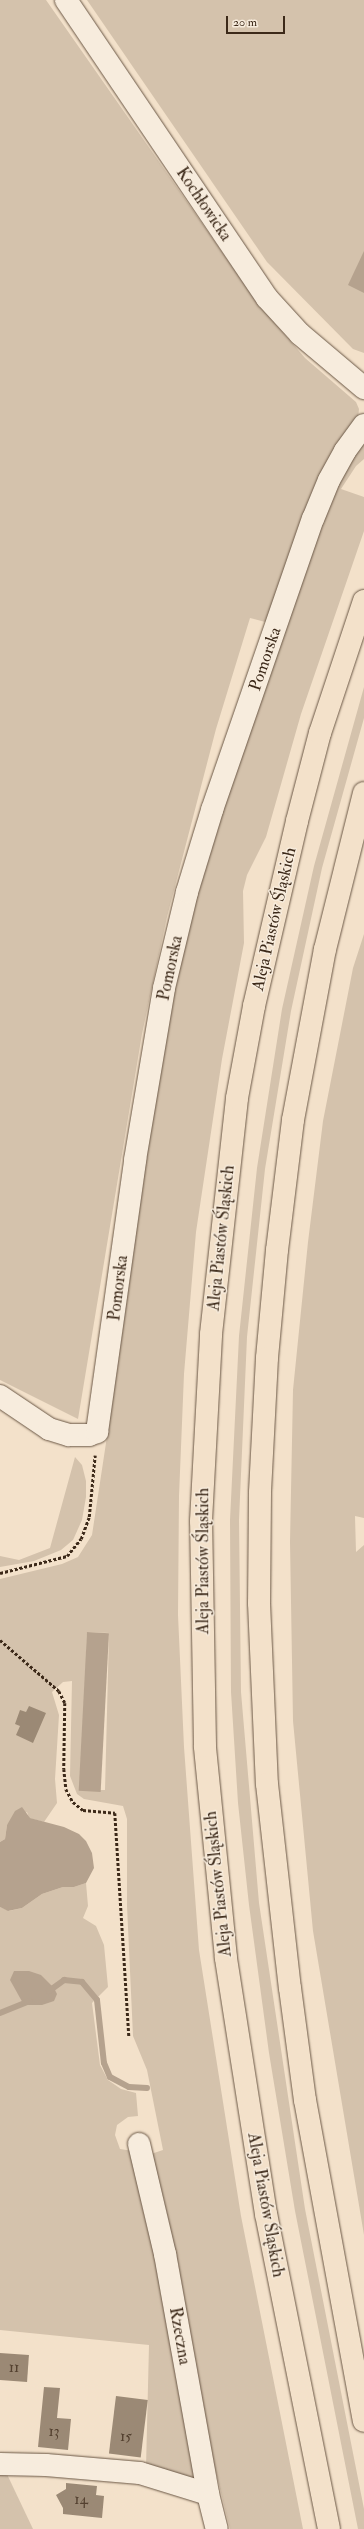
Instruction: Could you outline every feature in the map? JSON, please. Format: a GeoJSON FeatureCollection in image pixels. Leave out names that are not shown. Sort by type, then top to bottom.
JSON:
{"type":"FeatureCollection","features":[{"type":"Feature","properties":{"kind":"highway","name":"Aleja Piastów Śląskich"},"geometry":{"type":"LineString","coordinates":[[329,2529],[266,2214],[226,1958],[205,1746],[202,1521],[211,1334],[237,1098],[254,1006],[297,820],[320,733],[364,601]]}},
{"type":"Feature","properties":{"kind":"highway"},"geometry":{"type":"LineString","coordinates":[[364,793],[325,949],[292,1127],[267,1358],[260,1493],[259,1603],[267,1784],[292,2003],[305,2100],[364,2421]]}},
{"type":"Feature","properties":{"kind":"street","name":"Kochłowicka"},"geometry":{"type":"LineString","coordinates":[[66,0],[267,298],[300,334],[364,388]]}},
{"type":"Feature","properties":{"kind":"street","name":"Pomorska"},"geometry":{"type":"LineString","coordinates":[[97,1432],[135,1160],[164,988],[187,892],[212,810],[313,519],[329,480],[345,451],[364,426]]}},
{"type":"Feature","properties":{"kind":"street"},"geometry":{"type":"LineString","coordinates":[[0,1396],[48,1429],[68,1435],[88,1435],[97,1432]]}},
{"type":"Feature","properties":{"kind":"street","name":"Rzeczna"},"geometry":{"type":"LineString","coordinates":[[139,2144],[165,2254],[208,2494],[217,2529]]}},
{"type":"Feature","properties":{"kind":"street"},"geometry":{"type":"LineString","coordinates":[[0,2464],[46,2465],[140,2473],[208,2494]]}},
{"type":"Feature","properties":{"kind":"path"},"geometry":{"type":"LineString","coordinates":[[0,1573],[67,1556],[81,1539],[89,1517],[97,1432]]}},
{"type":"Feature","properties":{"kind":"path"},"geometry":{"type":"LineString","coordinates":[[0,1640],[59,1691],[65,1703],[64,1769],[66,1789],[73,1802],[83,1810],[115,1813],[129,2038]]}},
{"type":"Feature","properties":{"kind":"shaded area"},"geometry":{"type":"Polygon","coordinates":[[[0,0],[46,0],[257,302],[305,358],[356,402],[359,409],[358,419],[269,623],[250,618],[216,729],[167,917],[142,1034],[78,1419],[0,1380],[0,0]]]}},
{"type":"Feature","properties":{"kind":"shaded area"},"geometry":{"type":"Polygon","coordinates":[[[87,0],[364,0],[364,353],[353,349],[267,262],[87,0]]]}},
{"type":"Feature","properties":{"kind":"shaded area"},"geometry":{"type":"Polygon","coordinates":[[[364,251],[364,293],[348,285],[364,251]]]}},
{"type":"Feature","properties":{"kind":"shaded area"},"geometry":{"type":"Polygon","coordinates":[[[364,440],[364,459],[356,466],[341,489],[364,497],[364,531],[301,714],[266,837],[247,875],[243,891],[244,943],[222,1059],[196,1232],[184,1374],[179,1496],[178,1615],[184,1747],[199,1950],[241,2216],[303,2529],[230,2529],[205,2428],[148,2155],[163,2150],[147,2070],[133,2036],[127,1906],[127,1819],[123,1806],[84,1799],[77,1794],[70,1776],[72,1681],[63,1682],[52,1692],[59,1715],[55,1779],[57,1803],[44,1822],[29,1818],[27,1812],[7,1825],[5,1839],[0,1842],[0,1579],[62,1564],[78,1557],[92,1535],[113,1397],[142,1161],[182,934],[327,498],[364,440]],[[87,1632],[83,1790],[105,1790],[109,1633],[87,1632]]]}},
{"type":"Feature","properties":{"kind":"shaded area"},"geometry":{"type":"Polygon","coordinates":[[[364,687],[364,718],[322,868],[291,1011],[265,1169],[247,1337],[239,1520],[241,1692],[259,1903],[305,2209],[364,2509],[364,2529],[358,2529],[295,2211],[269,2053],[249,1905],[238,1803],[231,1692],[230,1520],[239,1336],[257,1168],[282,1009],[314,866],[364,687]]]}},
{"type":"Feature","properties":{"kind":"shaded area"},"geometry":{"type":"Polygon","coordinates":[[[364,934],[364,1518],[355,1516],[356,1552],[364,1545],[364,2235],[313,1931],[293,1721],[290,1542],[293,1390],[308,1242],[323,1121],[353,968],[364,934]]]}},
{"type":"Feature","properties":{"kind":"shaded area"},"geometry":{"type":"Polygon","coordinates":[[[75,1457],[82,1465],[86,1481],[86,1497],[82,1520],[73,1540],[61,1550],[34,1561],[0,1567],[0,1556],[19,1560],[50,1548],[75,1457]]]}},
{"type":"Feature","properties":{"kind":"shaded area"},"geometry":{"type":"Polygon","coordinates":[[[87,1632],[109,1633],[101,1792],[79,1791],[87,1632]]]}},
{"type":"Feature","properties":{"kind":"shaded area"},"geometry":{"type":"Polygon","coordinates":[[[22,1807],[30,1818],[64,1827],[79,1834],[86,1841],[92,1853],[94,1868],[86,1883],[74,1887],[63,1887],[42,1894],[22,1908],[8,1911],[0,1907],[0,1842],[5,1839],[7,1825],[15,1811],[22,1807]]]}},
{"type":"Feature","properties":{"kind":"shaded area"},"geometry":{"type":"Polygon","coordinates":[[[86,1883],[88,1906],[83,1918],[96,1926],[104,1945],[108,1987],[92,2003],[100,2065],[108,2080],[121,2089],[136,2093],[138,2116],[128,2117],[117,2125],[115,2135],[120,2149],[133,2151],[171,2326],[195,2481],[146,2467],[149,2345],[0,2330],[0,1907],[9,1911],[22,1908],[42,1894],[63,1887],[74,1887],[86,1883]]]}},
{"type":"Feature","properties":{"kind":"shaded area"},"geometry":{"type":"Polygon","coordinates":[[[14,1971],[29,1971],[41,1975],[54,1988],[57,1994],[54,2001],[42,2005],[24,2005],[10,1980],[14,1971]]]}},
{"type":"Feature","properties":{"kind":"shaded area"},"geometry":{"type":"Polygon","coordinates":[[[0,2470],[5,2470],[33,2529],[0,2529],[0,2470]]]}},
{"type":"Feature","properties":{"kind":"building"},"geometry":{"type":"Polygon","coordinates":[[[29,1706],[46,1713],[33,1743],[16,1735],[20,1726],[15,1724],[20,1710],[26,1712],[29,1706]]]}},
{"type":"Feature","properties":{"kind":"building"},"geometry":{"type":"Polygon","coordinates":[[[0,2353],[29,2355],[27,2382],[0,2380],[0,2353]]]}},
{"type":"Feature","properties":{"kind":"building"},"geometry":{"type":"Polygon","coordinates":[[[44,2387],[60,2388],[57,2418],[71,2419],[68,2450],[38,2447],[44,2387]]]}},
{"type":"Feature","properties":{"kind":"building"},"geometry":{"type":"Polygon","coordinates":[[[116,2396],[148,2400],[141,2457],[109,2454],[116,2396]]]}},
{"type":"Feature","properties":{"kind":"building"},"geometry":{"type":"Polygon","coordinates":[[[66,2483],[97,2486],[96,2495],[104,2496],[102,2518],[63,2514],[63,2508],[56,2495],[66,2489],[66,2483]]]}},
{"type":"Feature","properties":{"kind":"waterway"},"geometry":{"type":"LineString","coordinates":[[49,1991],[64,1980],[82,1982],[97,2000],[104,2063],[110,2077],[129,2087],[147,2088]]}},
{"type":"Feature","properties":{"kind":"waterway"},"geometry":{"type":"LineString","coordinates":[[0,2013],[30,2001]]}}]}
